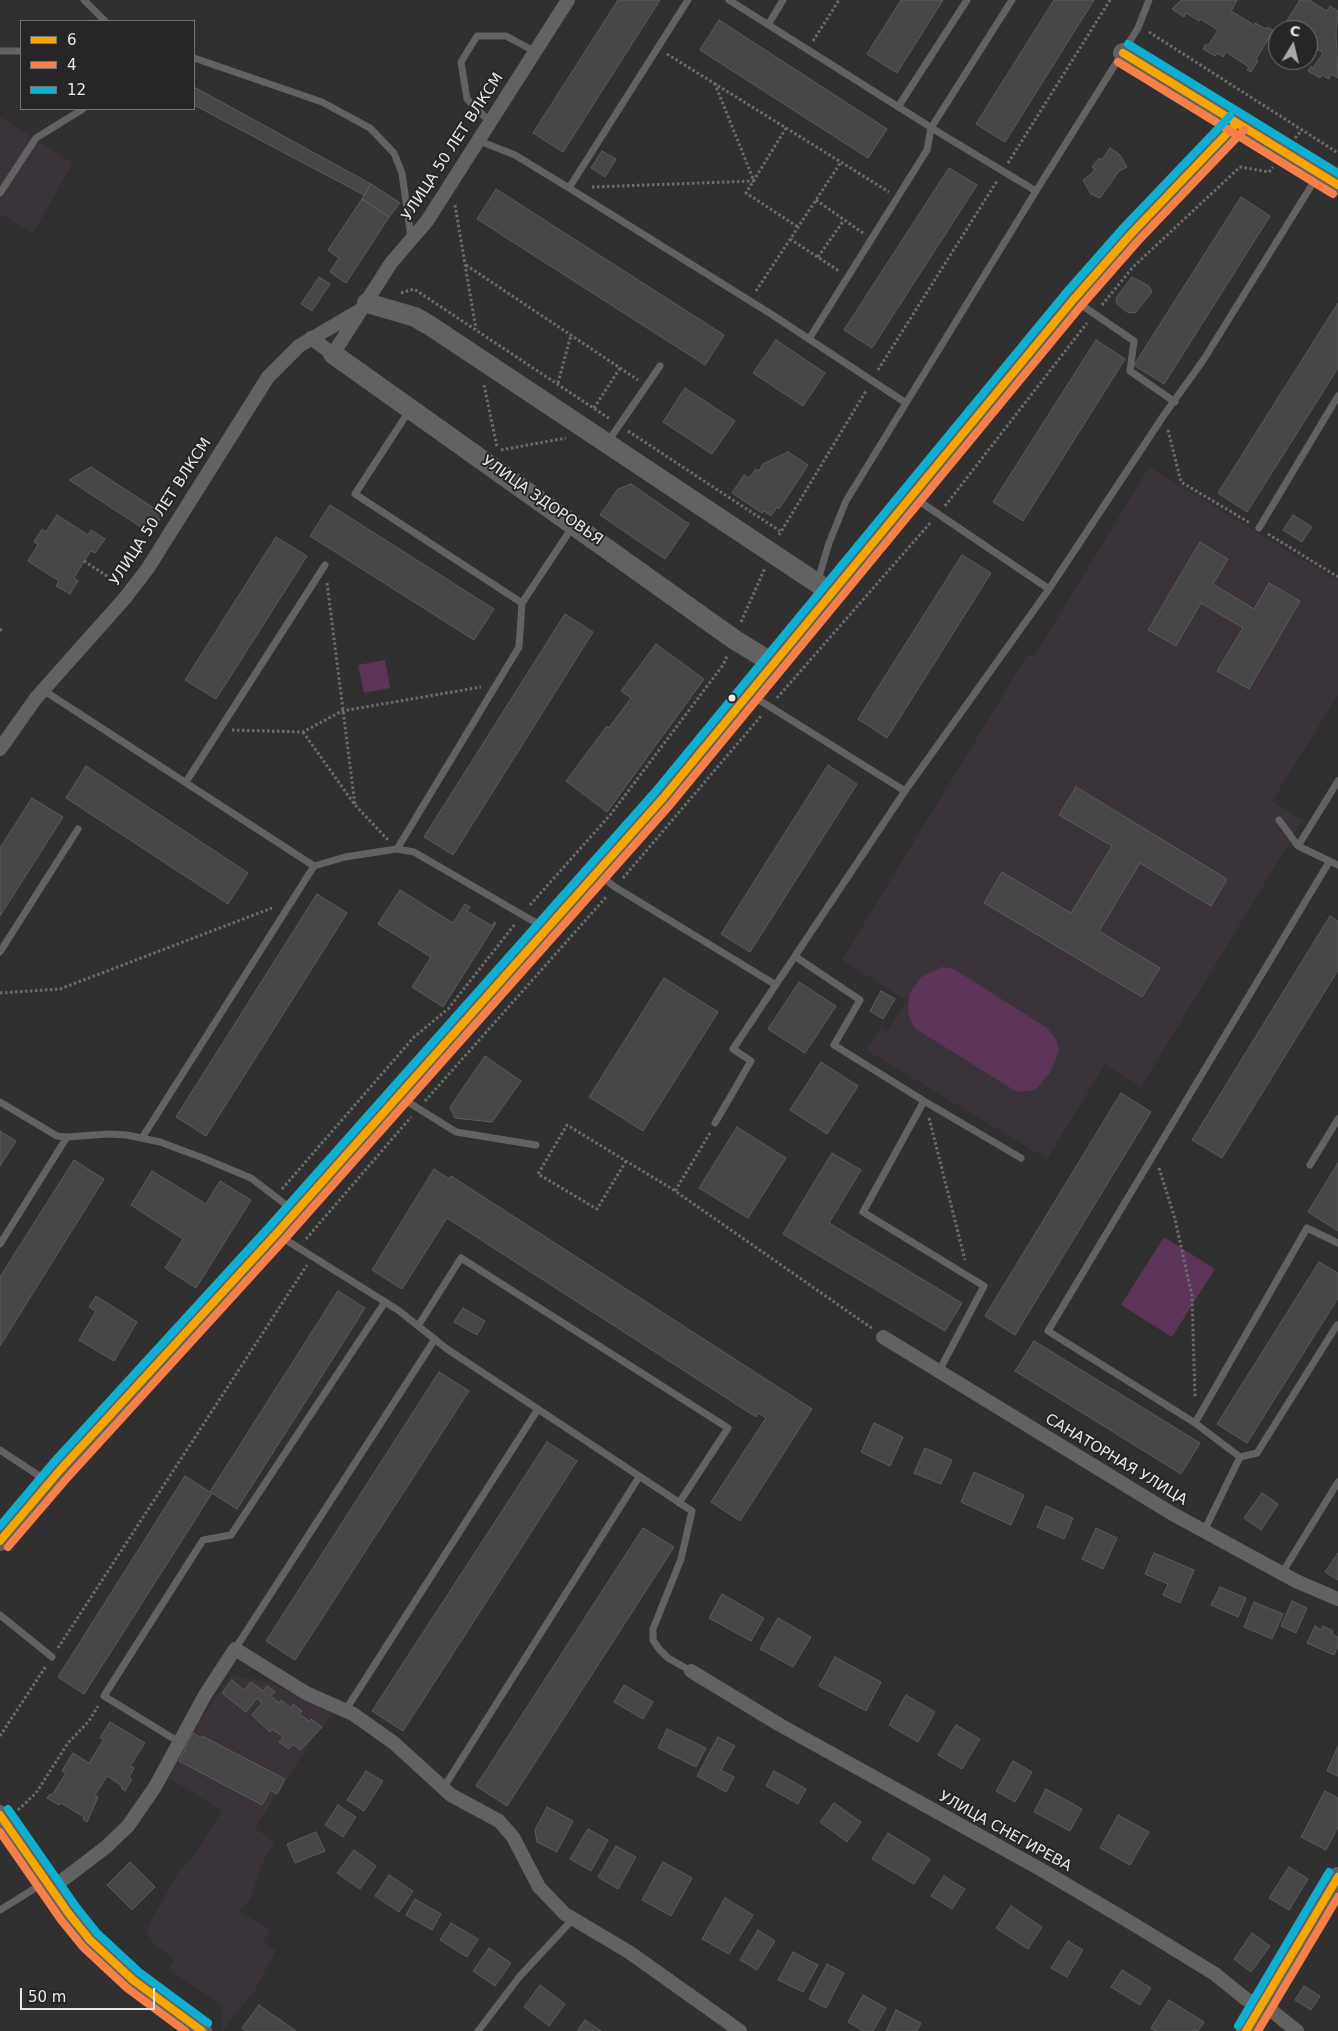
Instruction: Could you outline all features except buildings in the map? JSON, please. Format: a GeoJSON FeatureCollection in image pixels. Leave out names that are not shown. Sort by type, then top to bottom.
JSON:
{"type":"FeatureCollection","features":[{"type":"Feature","properties":{"kind":"street","name":"УЛИЦА 50 ЛЕТ ВЛКСМ"},"geometry":{"type":"LineString","coordinates":[[333,354],[391,263],[427,221],[489,121],[568,0]]}},
{"type":"Feature","properties":{"kind":"street"},"geometry":{"type":"LineString","coordinates":[[1123,53],[1285,150],[1338,185]]}},
{"type":"Feature","properties":{"kind":"street"},"geometry":{"type":"LineString","coordinates":[[0,1541],[50,1483],[276,1234],[397,1095],[663,798],[773,664],[824,588],[911,496],[1073,300],[1131,234],[1237,122]]}},
{"type":"Feature","properties":{"kind":"street","name":"УЛИЦА 50 ЛЕТ ВЛКСМ"},"geometry":{"type":"LineString","coordinates":[[3,740],[43,690],[125,598],[148,568],[268,377],[285,358],[311,338],[364,306]]}},
{"type":"Feature","properties":{"kind":"street"},"geometry":{"type":"LineString","coordinates":[[364,306],[415,317],[824,588]]}},
{"type":"Feature","properties":{"kind":"street","name":"УЛИЦА ЗДОРОВЬЯ"},"geometry":{"type":"LineString","coordinates":[[311,338],[502,472],[735,640],[773,664]]}},
{"type":"Feature","properties":{"kind":"street","name":"САНАТОРНАЯ УЛИЦА"},"geometry":{"type":"LineString","coordinates":[[883,1337],[1204,1531],[1282,1573],[1338,1598]]}},
{"type":"Feature","properties":{"kind":"street"},"geometry":{"type":"LineString","coordinates":[[48,1886],[106,1848],[128,1826],[155,1787],[205,1695],[235,1649],[306,1693],[345,1710],[394,1743],[465,1803],[499,1821],[513,1836],[540,1886],[552,1901],[573,1919],[629,1952],[740,2031]]}},
{"type":"Feature","properties":{"kind":"street","name":"УЛИЦА СНЕГИРЕВА"},"geometry":{"type":"LineString","coordinates":[[691,1671],[772,1721],[1040,1869],[1130,1922],[1215,1974],[1247,2000],[1263,2004],[1297,2031]]}},
{"type":"Feature","properties":{"kind":"street"},"geometry":{"type":"LineString","coordinates":[[2,1818],[69,1914],[110,1960],[202,2031]]}},
{"type":"Feature","properties":{"kind":"street"},"geometry":{"type":"LineString","coordinates":[[1246,2031],[1338,1877]]}},
{"type":"Feature","properties":{"kind":"lane"},"geometry":{"type":"LineString","coordinates":[[84,0],[104,20]]}},
{"type":"Feature","properties":{"kind":"lane"},"geometry":{"type":"LineString","coordinates":[[569,188],[688,0]]}},
{"type":"Feature","properties":{"kind":"lane"},"geometry":{"type":"LineString","coordinates":[[729,0],[930,128],[1036,191]]}},
{"type":"Feature","properties":{"kind":"lane"},"geometry":{"type":"LineString","coordinates":[[768,25],[783,0]]}},
{"type":"Feature","properties":{"kind":"lane"},"geometry":{"type":"LineString","coordinates":[[898,107],[967,0]]}},
{"type":"Feature","properties":{"kind":"lane"},"geometry":{"type":"LineString","coordinates":[[808,339],[928,150],[930,128],[1012,0]]}},
{"type":"Feature","properties":{"kind":"lane"},"geometry":{"type":"LineString","coordinates":[[824,588],[829,543],[846,501],[1123,53],[1138,28],[1150,0]]}},
{"type":"Feature","properties":{"kind":"lane"},"geometry":{"type":"LineString","coordinates":[[489,121],[467,99],[461,62],[477,36],[506,36],[534,51]]}},
{"type":"Feature","properties":{"kind":"lane"},"geometry":{"type":"LineString","coordinates":[[0,51],[20,51]]}},
{"type":"Feature","properties":{"kind":"lane"},"geometry":{"type":"LineString","coordinates":[[195,58],[322,102],[370,128],[394,153],[402,173],[411,238]]}},
{"type":"Feature","properties":{"kind":"lane"},"geometry":{"type":"LineString","coordinates":[[195,64],[211,65]]}},
{"type":"Feature","properties":{"kind":"lane"},"geometry":{"type":"LineString","coordinates":[[0,193],[36,138],[81,110]]}},
{"type":"Feature","properties":{"kind":"lane"},"geometry":{"type":"LineString","coordinates":[[477,140],[515,156],[569,188],[749,301],[906,403]]}},
{"type":"Feature","properties":{"kind":"lane"},"geometry":{"type":"LineString","coordinates":[[716,1123],[751,1061],[733,1049],[906,791],[1049,590],[1164,414],[1175,402],[1204,359],[1320,173]]}},
{"type":"Feature","properties":{"kind":"lane"},"geometry":{"type":"LineString","coordinates":[[1073,300],[1134,341],[1130,371],[1175,402]]}},
{"type":"Feature","properties":{"kind":"lane"},"geometry":{"type":"LineString","coordinates":[[600,438],[646,386],[660,366]]}},
{"type":"Feature","properties":{"kind":"lane"},"geometry":{"type":"LineString","coordinates":[[1259,528],[1338,396]]}},
{"type":"Feature","properties":{"kind":"lane"},"geometry":{"type":"LineString","coordinates":[[411,409],[355,494],[522,603]]}},
{"type":"Feature","properties":{"kind":"lane"},"geometry":{"type":"LineString","coordinates":[[911,496],[1049,590]]}},
{"type":"Feature","properties":{"kind":"lane"},"geometry":{"type":"LineString","coordinates":[[396,849],[519,647],[522,603],[574,524]]}},
{"type":"Feature","properties":{"kind":"lane"},"geometry":{"type":"LineString","coordinates":[[186,782],[325,565]]}},
{"type":"Feature","properties":{"kind":"lane"},"geometry":{"type":"LineString","coordinates":[[43,690],[314,866]]}},
{"type":"Feature","properties":{"kind":"lane"},"geometry":{"type":"LineString","coordinates":[[749,693],[906,791]]}},
{"type":"Feature","properties":{"kind":"lane"},"geometry":{"type":"LineString","coordinates":[[1298,846],[1338,781]]}},
{"type":"Feature","properties":{"kind":"lane"},"geometry":{"type":"LineString","coordinates":[[1279,820],[1298,846],[1338,865]]}},
{"type":"Feature","properties":{"kind":"lane"},"geometry":{"type":"LineString","coordinates":[[0,952],[78,829]]}},
{"type":"Feature","properties":{"kind":"lane"},"geometry":{"type":"LineString","coordinates":[[142,1138],[314,866],[345,857],[396,849],[414,852],[546,929]]}},
{"type":"Feature","properties":{"kind":"lane"},"geometry":{"type":"LineString","coordinates":[[1240,1457],[1195,1423],[1048,1331],[1329,862]]}},
{"type":"Feature","properties":{"kind":"lane"},"geometry":{"type":"LineString","coordinates":[[595,872],[615,887],[776,984]]}},
{"type":"Feature","properties":{"kind":"lane"},"geometry":{"type":"LineString","coordinates":[[796,957],[860,1000],[834,1045],[1021,1158]]}},
{"type":"Feature","properties":{"kind":"lane"},"geometry":{"type":"LineString","coordinates":[[397,1095],[456,1132],[536,1145]]}},
{"type":"Feature","properties":{"kind":"lane"},"geometry":{"type":"LineString","coordinates":[[924,1100],[862,1212],[984,1286],[939,1371]]}},
{"type":"Feature","properties":{"kind":"lane"},"geometry":{"type":"LineString","coordinates":[[0,1102],[48,1131],[67,1137],[108,1134],[142,1138],[203,1158],[251,1178],[295,1212]]}},
{"type":"Feature","properties":{"kind":"lane"},"geometry":{"type":"LineString","coordinates":[[1310,1165],[1338,1119]]}},
{"type":"Feature","properties":{"kind":"lane"},"geometry":{"type":"LineString","coordinates":[[0,1244],[67,1137]]}},
{"type":"Feature","properties":{"kind":"lane"},"geometry":{"type":"LineString","coordinates":[[1195,1423],[1306,1228],[1338,1243]]}},
{"type":"Feature","properties":{"kind":"lane"},"geometry":{"type":"LineString","coordinates":[[276,1234],[385,1302],[434,1339],[692,1511],[681,1559],[652,1629],[653,1640],[668,1658],[691,1671]]}},
{"type":"Feature","properties":{"kind":"lane"},"geometry":{"type":"LineString","coordinates":[[418,1326],[461,1258],[728,1428],[679,1503]]}},
{"type":"Feature","properties":{"kind":"lane"},"geometry":{"type":"LineString","coordinates":[[179,1742],[104,1696],[203,1540],[231,1535],[385,1302]]}},
{"type":"Feature","properties":{"kind":"lane"},"geometry":{"type":"LineString","coordinates":[[1204,1531],[1240,1457],[1257,1452],[1337,1325]]}},
{"type":"Feature","properties":{"kind":"lane"},"geometry":{"type":"LineString","coordinates":[[235,1649],[434,1339]]}},
{"type":"Feature","properties":{"kind":"lane"},"geometry":{"type":"LineString","coordinates":[[345,1710],[538,1409]]}},
{"type":"Feature","properties":{"kind":"lane"},"geometry":{"type":"LineString","coordinates":[[0,1450],[50,1483]]}},
{"type":"Feature","properties":{"kind":"lane"},"geometry":{"type":"LineString","coordinates":[[444,1787],[640,1477]]}},
{"type":"Feature","properties":{"kind":"lane"},"geometry":{"type":"LineString","coordinates":[[1282,1573],[1338,1482]]}},
{"type":"Feature","properties":{"kind":"lane"},"geometry":{"type":"LineString","coordinates":[[0,1615],[52,1657]]}},
{"type":"Feature","properties":{"kind":"lane"},"geometry":{"type":"LineString","coordinates":[[0,1910],[48,1886]]}},
{"type":"Feature","properties":{"kind":"lane"},"geometry":{"type":"LineString","coordinates":[[478,2031],[520,1976],[573,1919]]}},
{"type":"Feature","properties":{"kind":"path"},"geometry":{"type":"LineString","coordinates":[[808,50],[839,0]]}},
{"type":"Feature","properties":{"kind":"path"},"geometry":{"type":"LineString","coordinates":[[1138,28],[1152,32],[1338,154]]}},
{"type":"Feature","properties":{"kind":"path"},"geometry":{"type":"LineString","coordinates":[[657,49],[898,198]]}},
{"type":"Feature","properties":{"kind":"path"},"geometry":{"type":"LineString","coordinates":[[715,84],[754,181]]}},
{"type":"Feature","properties":{"kind":"path"},"geometry":{"type":"LineString","coordinates":[[786,128],[746,193],[798,227]]}},
{"type":"Feature","properties":{"kind":"path"},"geometry":{"type":"LineString","coordinates":[[299,1247],[419,1108],[615,887],[938,514],[1094,314],[1134,267],[1240,167],[1269,172],[1302,130]]}},
{"type":"Feature","properties":{"kind":"path"},"geometry":{"type":"LineString","coordinates":[[749,301],[841,162]]}},
{"type":"Feature","properties":{"kind":"path"},"geometry":{"type":"LineString","coordinates":[[569,188],[754,181]]}},
{"type":"Feature","properties":{"kind":"path"},"geometry":{"type":"LineString","coordinates":[[451,182],[476,319],[478,358],[502,472]]}},
{"type":"Feature","properties":{"kind":"path"},"geometry":{"type":"LineString","coordinates":[[816,200],[872,239]]}},
{"type":"Feature","properties":{"kind":"path"},"geometry":{"type":"LineString","coordinates":[[818,257],[844,220]]}},
{"type":"Feature","properties":{"kind":"path"},"geometry":{"type":"LineString","coordinates":[[790,239],[848,277]]}},
{"type":"Feature","properties":{"kind":"path"},"geometry":{"type":"LineString","coordinates":[[466,264],[646,386]]}},
{"type":"Feature","properties":{"kind":"path"},"geometry":{"type":"LineString","coordinates":[[558,384],[571,335]]}},
{"type":"Feature","properties":{"kind":"path"},"geometry":{"type":"LineString","coordinates":[[594,408],[620,368]]}},
{"type":"Feature","properties":{"kind":"path"},"geometry":{"type":"LineString","coordinates":[[1164,414],[1181,482],[1338,577]]}},
{"type":"Feature","properties":{"kind":"path"},"geometry":{"type":"LineString","coordinates":[[476,454],[600,438]]}},
{"type":"Feature","properties":{"kind":"path"},"geometry":{"type":"LineString","coordinates":[[84,561],[107,576]]}},
{"type":"Feature","properties":{"kind":"path"},"geometry":{"type":"LineString","coordinates":[[325,565],[342,711],[356,805]]}},
{"type":"Feature","properties":{"kind":"path"},"geometry":{"type":"LineString","coordinates":[[219,730],[303,732],[342,711],[497,684]]}},
{"type":"Feature","properties":{"kind":"path"},"geometry":{"type":"LineString","coordinates":[[303,732],[356,805],[396,849]]}},
{"type":"Feature","properties":{"kind":"path"},"geometry":{"type":"LineString","coordinates":[[0,993],[60,989],[292,901]]}},
{"type":"Feature","properties":{"kind":"path"},"geometry":{"type":"LineString","coordinates":[[924,1100],[969,1277]]}},
{"type":"Feature","properties":{"kind":"path"},"geometry":{"type":"LineString","coordinates":[[675,1191],[716,1123]]}},
{"type":"Feature","properties":{"kind":"path"},"geometry":{"type":"LineString","coordinates":[[626,1161],[597,1209],[538,1174],[567,1126],[626,1161],[675,1191],[883,1337]]}},
{"type":"Feature","properties":{"kind":"path"},"geometry":{"type":"LineString","coordinates":[[1154,1152],[1175,1219],[1192,1296],[1195,1423]]}},
{"type":"Feature","properties":{"kind":"path"},"geometry":{"type":"LineString","coordinates":[[0,1736],[312,1256]]}},
{"type":"Feature","properties":{"kind":"path"},"geometry":{"type":"LineString","coordinates":[[2,1818],[36,1793],[68,1743],[88,1720],[104,1696]]}},
{"type":"Feature","properties":{"kind":"shaded area"},"geometry":{"type":"Polygon","coordinates":[[[0,117],[73,163],[33,233],[0,214],[0,117]]]}},
{"type":"Feature","properties":{"kind":"shaded area"},"geometry":{"type":"Polygon","coordinates":[[[1149,467],[1338,581],[1338,695],[1272,801],[1303,820],[1141,1087],[1105,1064],[1047,1159],[866,1050],[881,1027],[888,1031],[906,1000],[842,960],[1028,654],[1034,657],[1149,467]]]}},
{"type":"Feature","properties":{"kind":"shaded area"},"geometry":{"type":"Polygon","coordinates":[[[385,660],[390,688],[364,693],[358,665],[385,660]]]}},
{"type":"Feature","properties":{"kind":"shaded area"},"geometry":{"type":"Polygon","coordinates":[[[942,967],[954,969],[1047,1028],[1056,1039],[1059,1051],[1050,1073],[1035,1090],[1017,1092],[916,1029],[910,1020],[908,1008],[910,993],[921,977],[942,967]]]}},
{"type":"Feature","properties":{"kind":"shaded area"},"geometry":{"type":"Polygon","coordinates":[[[1164,1237],[1215,1269],[1172,1337],[1121,1305],[1164,1237]]]}},
{"type":"Feature","properties":{"kind":"shaded area"},"geometry":{"type":"Polygon","coordinates":[[[232,1675],[270,1683],[334,1712],[312,1740],[255,1828],[275,1843],[264,1859],[250,1899],[238,1911],[270,1929],[263,1943],[276,1950],[255,1990],[222,2031],[222,2005],[169,1970],[174,1959],[153,1943],[146,1930],[178,1873],[195,1854],[222,1811],[168,1777],[194,1727],[232,1675]]]}},
{"type":"Feature","properties":{"kind":"transit line","name":"12"},"geometry":{"type":"LineString","coordinates":[[1128,44],[1338,173]]}},
{"type":"Feature","properties":{"kind":"transit line","name":"6"},"geometry":{"type":"LineString","coordinates":[[1123,53],[1338,185]]}},
{"type":"Feature","properties":{"kind":"transit line","name":"4"},"geometry":{"type":"LineString","coordinates":[[1118,62],[1333,194]]}},
{"type":"Feature","properties":{"kind":"transit line","name":"12"},"geometry":{"type":"LineString","coordinates":[[0,1526],[53,1463],[269,1227],[655,792],[1065,294],[1124,227],[1230,116]]}},
{"type":"Feature","properties":{"kind":"transit line","name":"6"},"geometry":{"type":"LineString","coordinates":[[0,1541],[60,1470],[276,1234],[663,798],[1073,300],[1131,234],[1237,123]]}},
{"type":"Feature","properties":{"kind":"transit line","name":"4"},"geometry":{"type":"LineString","coordinates":[[8,1547],[68,1477],[283,1241],[670,805],[1081,306],[1138,241],[1244,130]]}},
{"type":"Feature","properties":{"kind":"transit line","name":"12"},"geometry":{"type":"LineString","coordinates":[[8,1809],[77,1908],[97,1933],[139,1972],[208,2023]]}},
{"type":"Feature","properties":{"kind":"transit line","name":"6"},"geometry":{"type":"LineString","coordinates":[[0,1815],[69,1914],[90,1940],[133,1980],[202,2031]]}},
{"type":"Feature","properties":{"kind":"transit line","name":"4"},"geometry":{"type":"LineString","coordinates":[[0,1832],[61,1920],[83,1947],[127,1988],[185,2031]]}},
{"type":"Feature","properties":{"kind":"transit line","name":"12"},"geometry":{"type":"LineString","coordinates":[[1238,2026],[1329,1872]]}},
{"type":"Feature","properties":{"kind":"transit line","name":"6"},"geometry":{"type":"LineString","coordinates":[[1246,2031],[1338,1877]]}},
{"type":"Feature","properties":{"kind":"transit line","name":"4"},"geometry":{"type":"LineString","coordinates":[[1258,2031],[1338,1897]]}}]}
